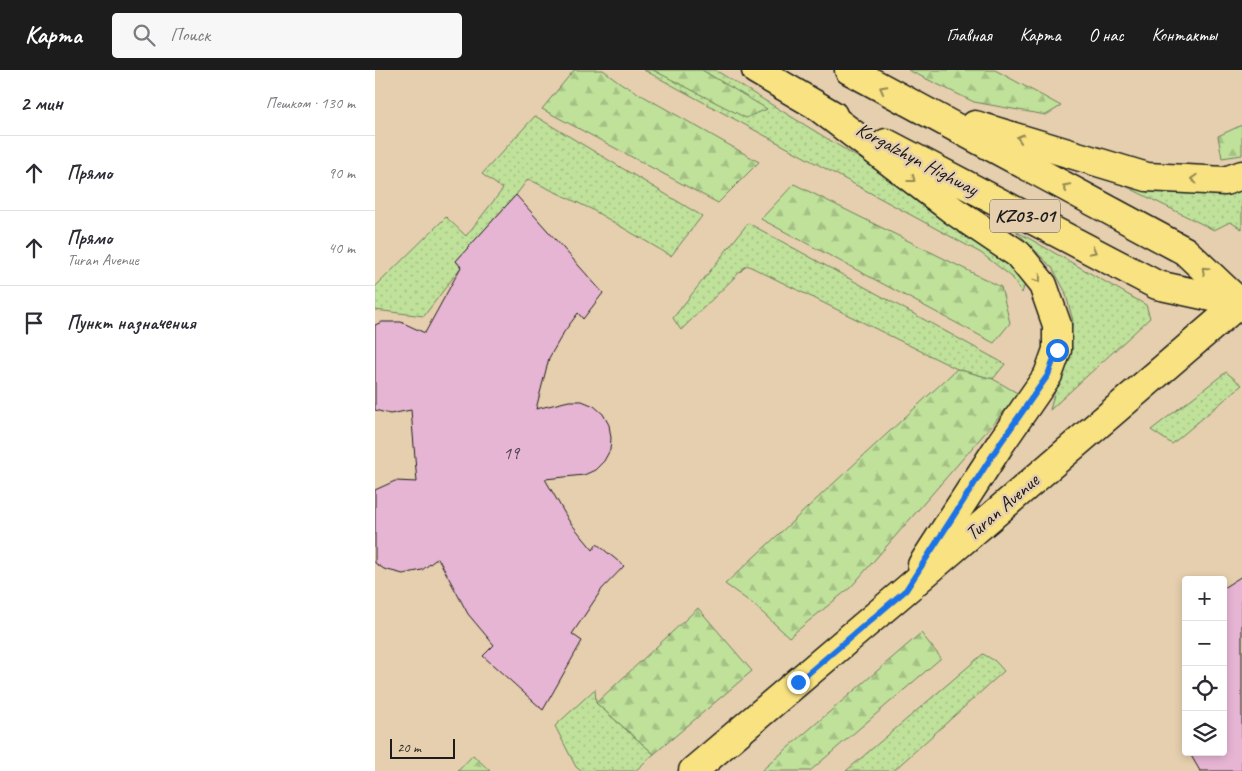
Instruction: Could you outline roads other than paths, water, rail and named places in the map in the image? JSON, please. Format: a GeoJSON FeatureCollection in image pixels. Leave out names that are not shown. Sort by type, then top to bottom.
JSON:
{"type":"FeatureCollection","features":[{"type":"Feature","properties":{"kind":"main road","name":"Korgalzhyn Highway"},"geometry":{"type":"LineString","coordinates":[[756,70],[817,107],[1157,285],[1241,302]]}},
{"type":"Feature","properties":{"kind":"main road","name":"KZ03-01"},"geometry":{"type":"LineString","coordinates":[[849,70],[1185,251],[1241,302]]}},
{"type":"Feature","properties":{"kind":"main road"},"geometry":{"type":"LineString","coordinates":[[817,107],[954,211],[1018,254],[1043,285],[1057,325],[1057,350],[1048,375],[1001,442],[906,590]]}},
{"type":"Feature","properties":{"kind":"main road"},"geometry":{"type":"LineString","coordinates":[[918,107],[1147,176],[1225,181],[1242,174]]}},
{"type":"Feature","properties":{"kind":"main road","name":"Turan Avenue"},"geometry":{"type":"LineString","coordinates":[[693,771],[1241,302]]}}]}
